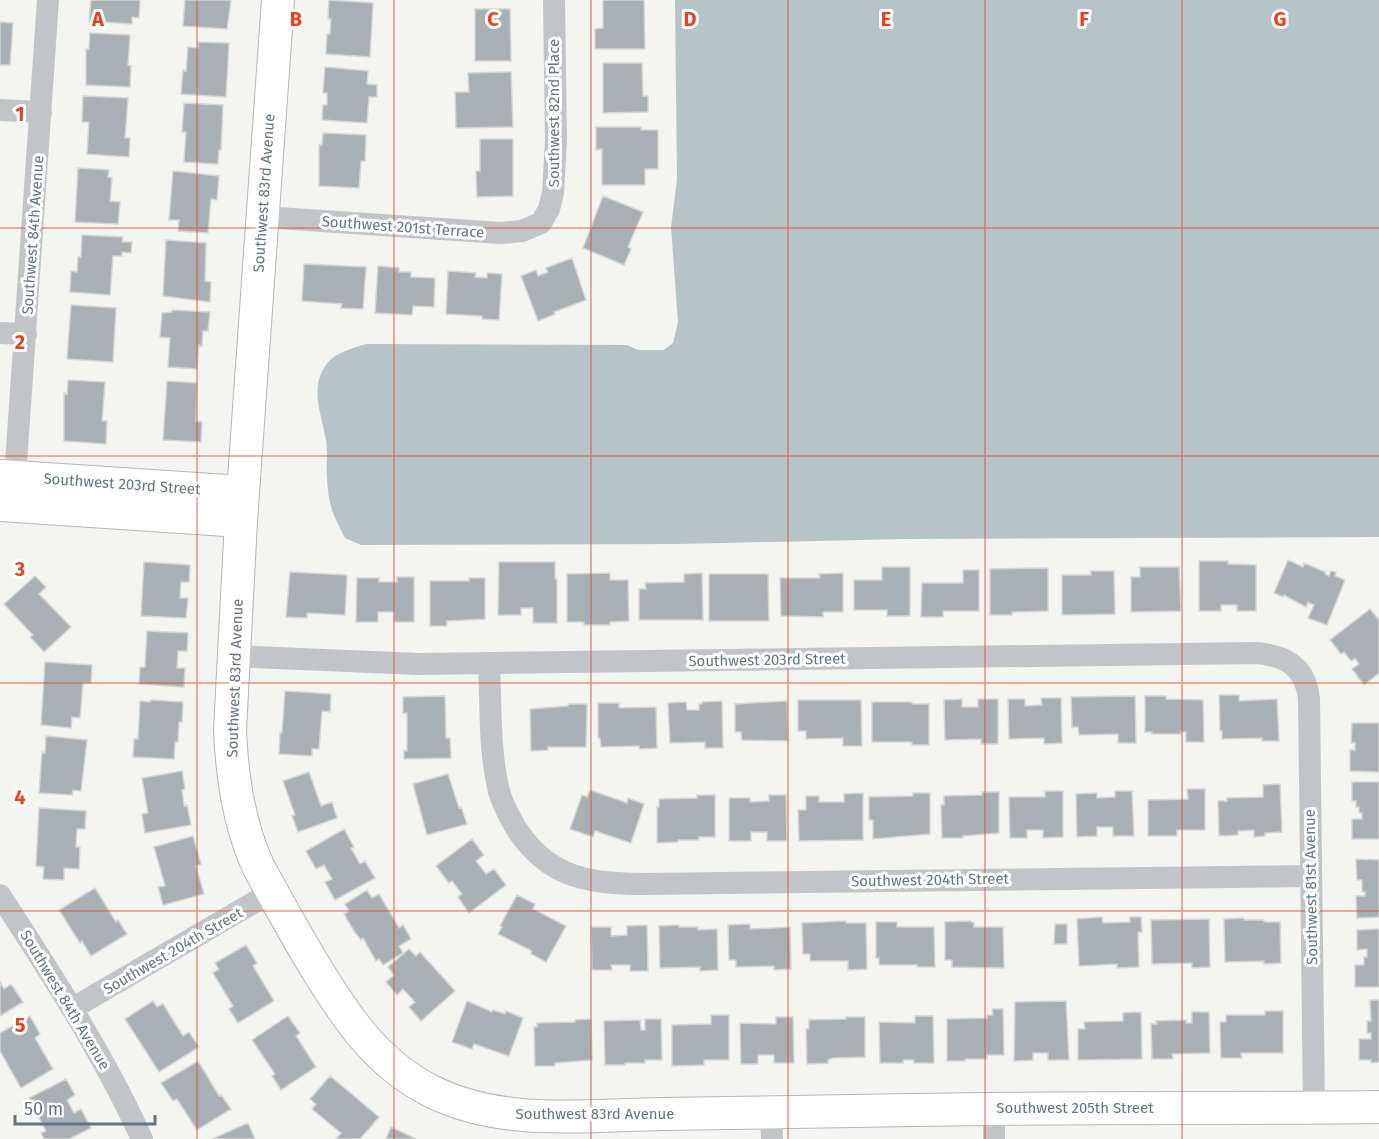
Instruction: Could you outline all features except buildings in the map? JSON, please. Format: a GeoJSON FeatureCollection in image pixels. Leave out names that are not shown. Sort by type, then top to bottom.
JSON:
{"type":"FeatureCollection","features":[{"type":"Feature","properties":{"kind":"street","name":"Southwest 84th Avenue"},"geometry":{"type":"LineString","coordinates":[[7,491],[26,334],[48,0]]}},
{"type":"Feature","properties":{"kind":"street","name":"Southwest 83rd Avenue"},"geometry":{"type":"LineString","coordinates":[[278,0],[242,506],[230,730],[233,774],[251,852],[318,971],[357,1030],[374,1049],[412,1081],[442,1096],[476,1108],[528,1115],[772,1126]]}},
{"type":"Feature","properties":{"kind":"street","name":"Southwest 82nd Place"},"geometry":{"type":"LineString","coordinates":[[541,223],[549,209],[553,194],[556,141],[554,0]]}},
{"type":"Feature","properties":{"kind":"street"},"geometry":{"type":"LineString","coordinates":[[0,110],[41,112]]}},
{"type":"Feature","properties":{"kind":"street","name":"Southwest 201st Terrace"},"geometry":{"type":"LineString","coordinates":[[263,217],[501,233],[528,229],[541,223]]}},
{"type":"Feature","properties":{"kind":"street"},"geometry":{"type":"LineString","coordinates":[[0,333],[26,334]]}},
{"type":"Feature","properties":{"kind":"street","name":"Southwest 203rd Street"},"geometry":{"type":"LineString","coordinates":[[7,491],[242,506]]}},
{"type":"Feature","properties":{"kind":"street","name":"Southwest 203rd Street"},"geometry":{"type":"LineString","coordinates":[[233,656],[391,664],[489,664],[1255,653],[1279,658],[1298,668]]}},
{"type":"Feature","properties":{"kind":"street","name":"Southwest 204th Street"},"geometry":{"type":"LineString","coordinates":[[489,664],[494,758],[499,790],[508,814],[522,838],[539,858],[552,866],[593,881],[628,884],[1311,876]]}},
{"type":"Feature","properties":{"kind":"street","name":"Southwest 81st Avenue"},"geometry":{"type":"LineString","coordinates":[[1298,668],[1307,685],[1309,699],[1314,1108]]}},
{"type":"Feature","properties":{"kind":"street","name":"Southwest 204th Street"},"geometry":{"type":"LineString","coordinates":[[73,1008],[272,892]]}},
{"type":"Feature","properties":{"kind":"street","name":"Southwest 84th Avenue"},"geometry":{"type":"LineString","coordinates":[[0,895],[73,1008],[142,1139]]}},
{"type":"Feature","properties":{"kind":"street","name":"Southwest 205th Street"},"geometry":{"type":"LineString","coordinates":[[772,1126],[994,1124],[1314,1108],[1379,1107]]}},
{"type":"Feature","properties":{"kind":"shaded area"},"geometry":{"type":"Polygon","coordinates":[[[675,0],[1379,0],[1379,537],[361,545],[345,538],[330,502],[327,445],[317,393],[318,383],[326,365],[339,354],[366,344],[627,345],[638,350],[664,350],[673,343],[678,322],[671,227],[677,179],[675,0]]]}}]}
